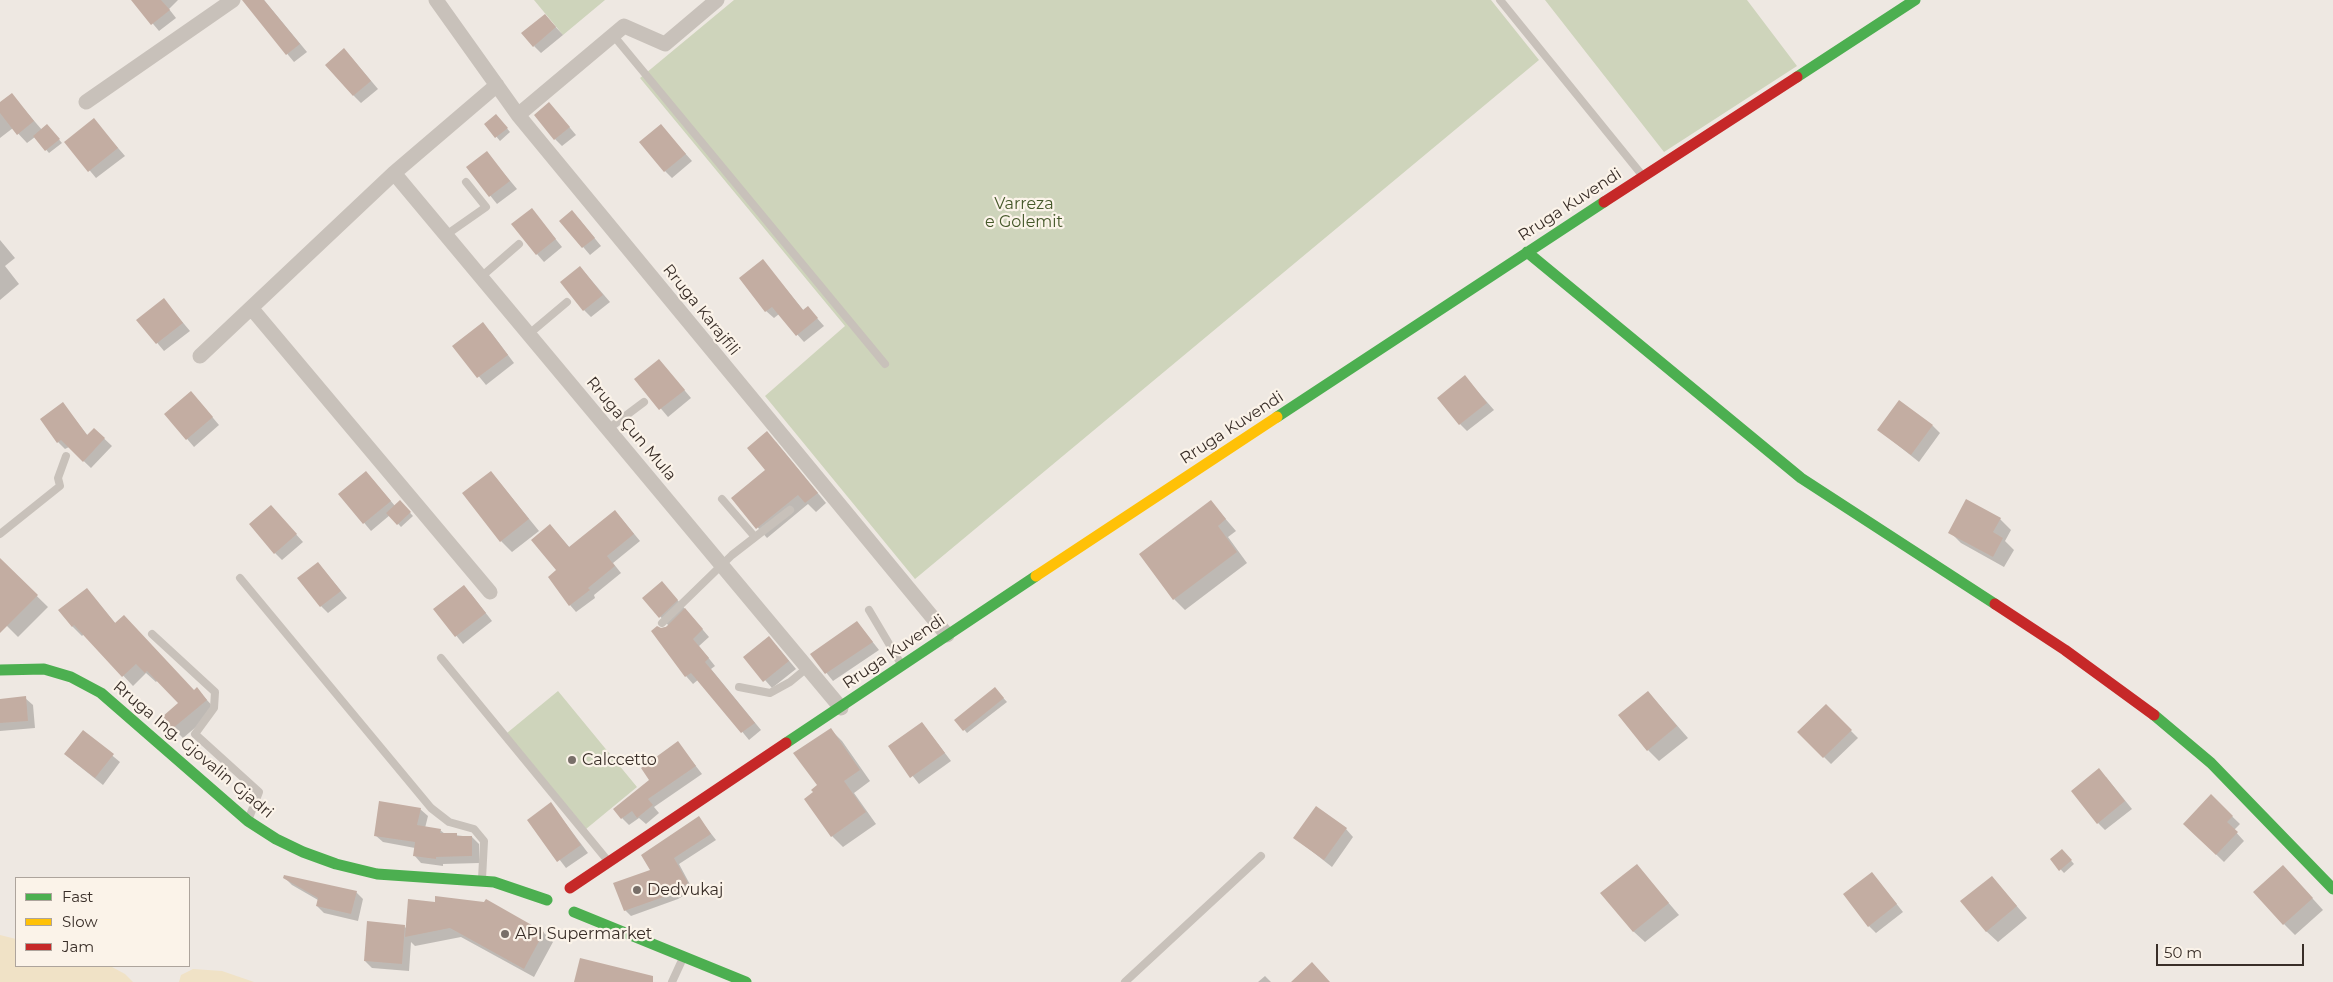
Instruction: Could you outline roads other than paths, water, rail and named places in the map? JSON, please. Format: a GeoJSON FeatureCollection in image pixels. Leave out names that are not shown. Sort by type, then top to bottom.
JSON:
{"type":"FeatureCollection","features":[{"type":"Feature","properties":{"kind":"street"},"geometry":{"type":"LineString","coordinates":[[86,102],[233,0]]}},
{"type":"Feature","properties":{"kind":"street","name":"Rruga Karajfili"},"geometry":{"type":"LineString","coordinates":[[436,0],[518,115],[947,635]]}},
{"type":"Feature","properties":{"kind":"street"},"geometry":{"type":"LineString","coordinates":[[518,115],[624,26],[665,44],[717,0]]}},
{"type":"Feature","properties":{"kind":"street","name":"Rruga Kuvendi"},"geometry":{"type":"LineString","coordinates":[[562,917],[574,900],[609,863],[947,635],[1527,252],[1915,0]]}},
{"type":"Feature","properties":{"kind":"street"},"geometry":{"type":"LineString","coordinates":[[200,356],[394,173],[497,85]]}},
{"type":"Feature","properties":{"kind":"street","name":"Rruga Çun Mula"},"geometry":{"type":"LineString","coordinates":[[394,173],[841,708]]}},
{"type":"Feature","properties":{"kind":"street"},"geometry":{"type":"LineString","coordinates":[[1527,252],[1579,297],[1801,478],[2065,650],[2170,727],[2212,763],[2333,889]]}},
{"type":"Feature","properties":{"kind":"street"},"geometry":{"type":"LineString","coordinates":[[252,309],[490,592]]}},
{"type":"Feature","properties":{"kind":"street","name":"Rruga Ing. Gjovalin Gjadri"},"geometry":{"type":"LineString","coordinates":[[0,670],[44,669],[71,677],[100,694],[136,722],[248,822],[290,846],[344,866],[377,874],[482,881],[552,892],[574,900],[684,957],[746,982]]}},
{"type":"Feature","properties":{"kind":"street"},"geometry":{"type":"LineString","coordinates":[[551,912],[552,892]]}},
{"type":"Feature","properties":{"kind":"lane"},"geometry":{"type":"LineString","coordinates":[[1500,0],[1643,177]]}},
{"type":"Feature","properties":{"kind":"lane"},"geometry":{"type":"LineString","coordinates":[[613,35],[884,364]]}},
{"type":"Feature","properties":{"kind":"lane"},"geometry":{"type":"LineString","coordinates":[[446,235],[486,207],[466,182]]}},
{"type":"Feature","properties":{"kind":"lane"},"geometry":{"type":"LineString","coordinates":[[482,277],[519,244]]}},
{"type":"Feature","properties":{"kind":"lane"},"geometry":{"type":"LineString","coordinates":[[529,334],[567,302]]}},
{"type":"Feature","properties":{"kind":"lane"},"geometry":{"type":"LineString","coordinates":[[608,429],[644,402]]}},
{"type":"Feature","properties":{"kind":"lane"},"geometry":{"type":"LineString","coordinates":[[0,534],[60,486],[58,478],[66,456]]}},
{"type":"Feature","properties":{"kind":"lane"},"geometry":{"type":"LineString","coordinates":[[722,499],[755,537]]}},
{"type":"Feature","properties":{"kind":"lane"},"geometry":{"type":"LineString","coordinates":[[662,623],[732,555],[790,510]]}},
{"type":"Feature","properties":{"kind":"lane"},"geometry":{"type":"LineString","coordinates":[[240,578],[431,808],[449,822],[474,829],[484,841],[482,881]]}},
{"type":"Feature","properties":{"kind":"lane"},"geometry":{"type":"LineString","coordinates":[[869,610],[902,666]]}},
{"type":"Feature","properties":{"kind":"lane"},"geometry":{"type":"LineString","coordinates":[[152,634],[215,692],[214,708],[195,734],[259,792],[248,822]]}},
{"type":"Feature","properties":{"kind":"lane"},"geometry":{"type":"LineString","coordinates":[[440,658],[609,863]]}},
{"type":"Feature","properties":{"kind":"lane"},"geometry":{"type":"LineString","coordinates":[[740,687],[770,693],[790,682],[807,668]]}},
{"type":"Feature","properties":{"kind":"lane"},"geometry":{"type":"LineString","coordinates":[[1125,982],[1261,856]]}},
{"type":"Feature","properties":{"kind":"lane"},"geometry":{"type":"LineString","coordinates":[[672,982],[684,957]]}},
{"type":"Feature","properties":{"kind":"place","name":"Calccetto"},"geometry":{"type":"Point","coordinates":[572,760]}},
{"type":"Feature","properties":{"kind":"place","name":"Dedvukaj"},"geometry":{"type":"Point","coordinates":[637,890]}},
{"type":"Feature","properties":{"kind":"place","name":"API Supermarket"},"geometry":{"type":"Point","coordinates":[505,934]}},
{"type":"Feature","properties":{"kind":"park label","name":"Varreza e Golemit"},"geometry":{"type":"Point","coordinates":[1024,213]}}]}
